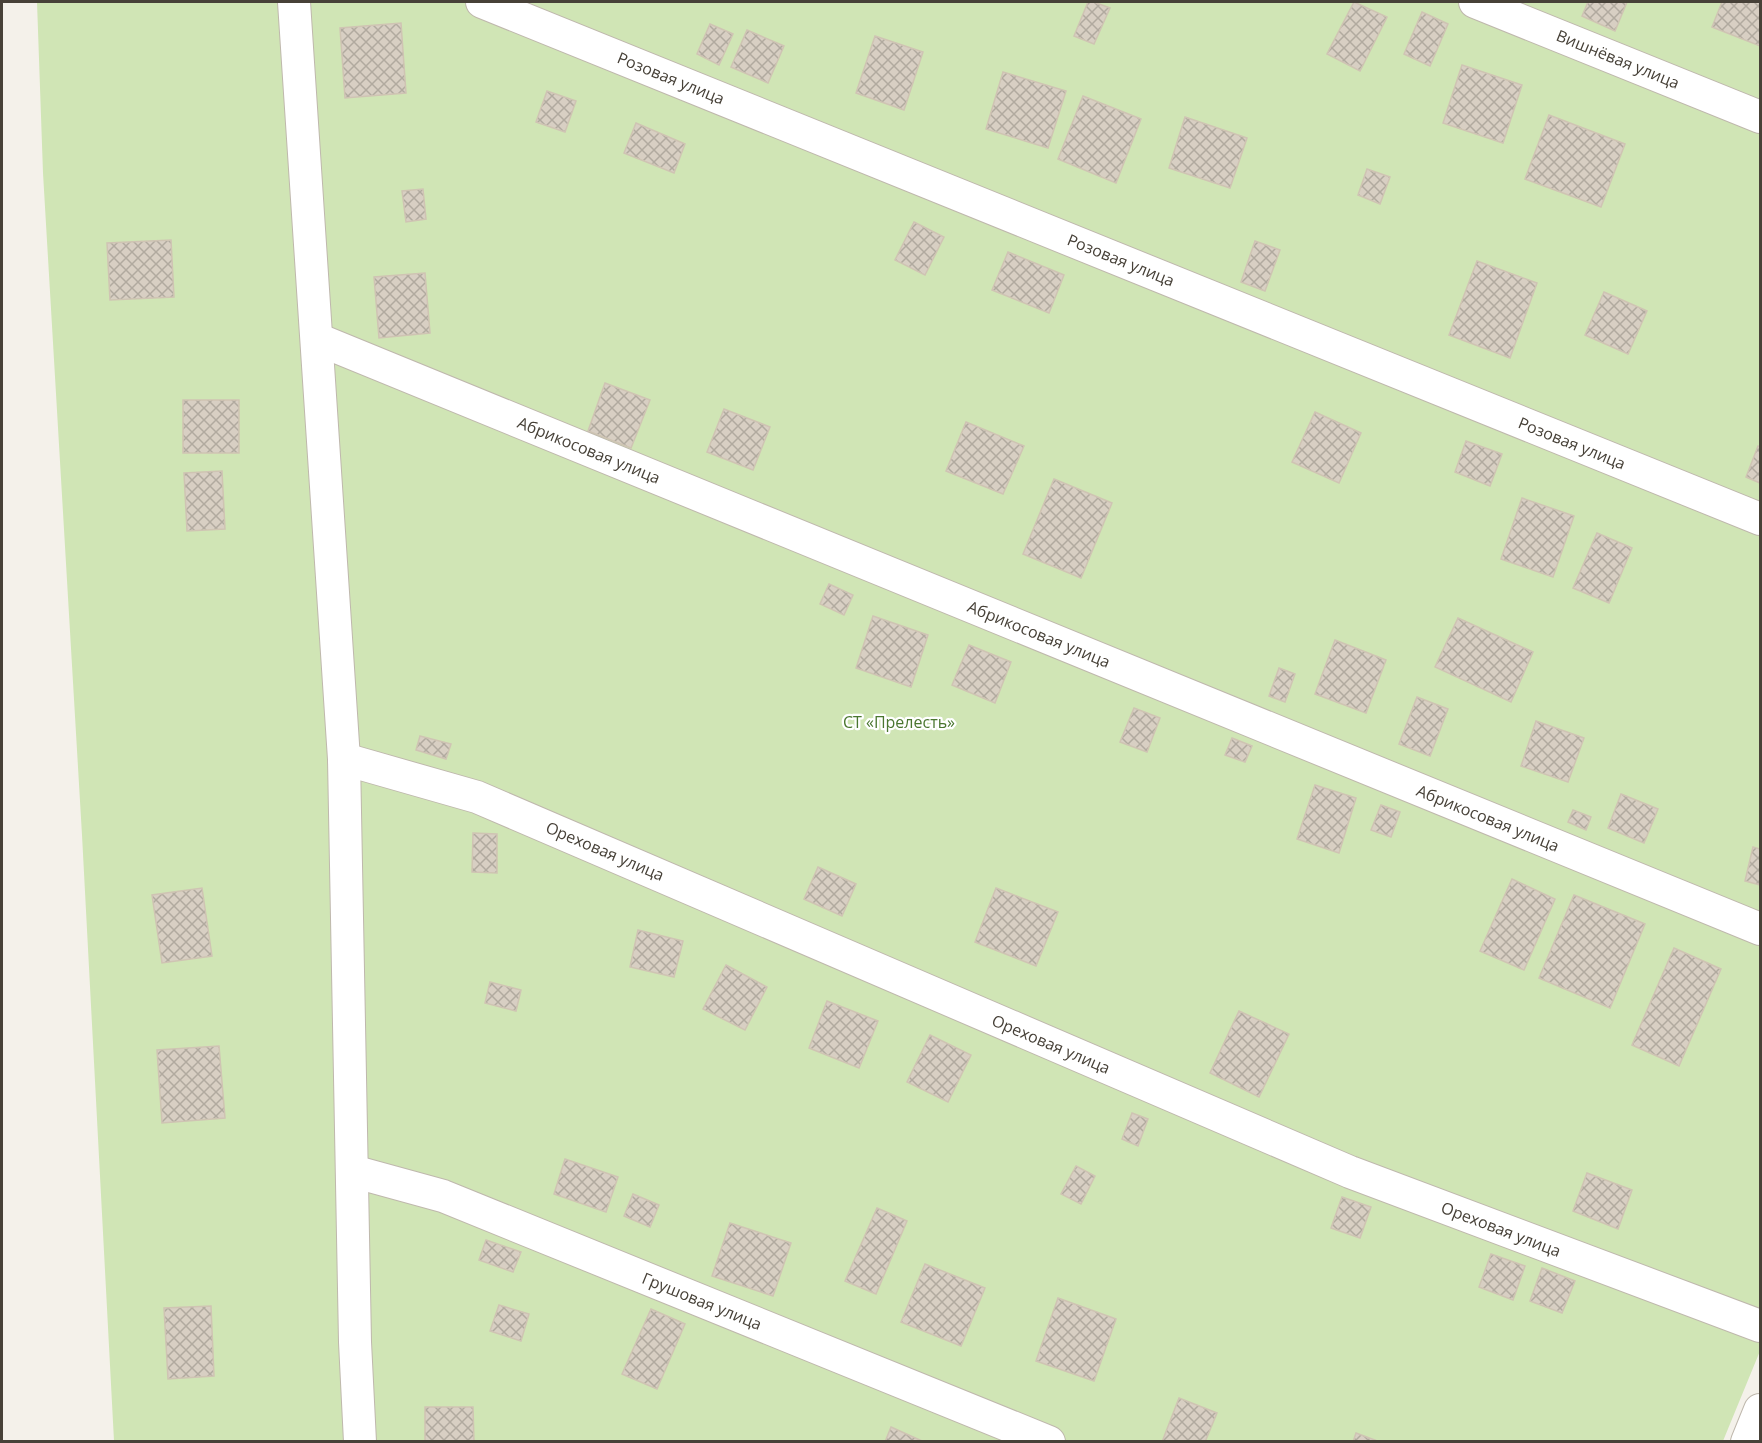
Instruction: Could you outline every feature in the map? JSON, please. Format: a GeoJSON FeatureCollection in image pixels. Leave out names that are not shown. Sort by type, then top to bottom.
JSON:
{"type":"FeatureCollection","features":[{"type":"Feature","properties":{"kind":"street"},"geometry":{"type":"LineString","coordinates":[[294,2],[344,759],[355,1342],[360,1442]]}},
{"type":"Feature","properties":{"kind":"street","name":"Розовая улица"},"geometry":{"type":"LineString","coordinates":[[482,2],[1761,519]]}},
{"type":"Feature","properties":{"kind":"street","name":"Вишнёвая улица"},"geometry":{"type":"LineString","coordinates":[[1475,2],[1761,117]]}},
{"type":"Feature","properties":{"kind":"street","name":"Абрикосовая улица"},"geometry":{"type":"LineString","coordinates":[[317,339],[1761,929]]}},
{"type":"Feature","properties":{"kind":"street","name":"Ореховая улица"},"geometry":{"type":"LineString","coordinates":[[344,759],[477,797],[1350,1172],[1761,1326]]}},
{"type":"Feature","properties":{"kind":"street","name":"Грушовая улица"},"geometry":{"type":"LineString","coordinates":[[352,1172],[443,1196],[1049,1442]]}},
{"type":"Feature","properties":{"kind":"street"},"geometry":{"type":"LineString","coordinates":[[1748,1442],[1761,1410]]}},
{"type":"Feature","properties":{"kind":"green space","name":"СТ «Прелесть»"},"geometry":{"type":"Polygon","coordinates":[[[37,2],[1760,2],[1760,1351],[1723,1441],[114,1441],[82,835],[43,173],[37,2]]]}},
{"type":"Feature","properties":{"kind":"building"},"geometry":{"type":"Polygon","coordinates":[[[1088,2],[1110,8],[1094,44],[1074,36],[1088,2]]]}},
{"type":"Feature","properties":{"kind":"building"},"geometry":{"type":"Polygon","coordinates":[[[1354,2],[1387,17],[1360,71],[1327,54],[1354,2]]]}},
{"type":"Feature","properties":{"kind":"building"},"geometry":{"type":"Polygon","coordinates":[[[1588,2],[1627,2],[1615,31],[1582,16],[1588,2]]]}},
{"type":"Feature","properties":{"kind":"building"},"geometry":{"type":"Polygon","coordinates":[[[1722,2],[1760,2],[1760,46],[1712,27],[1722,2]]]}},
{"type":"Feature","properties":{"kind":"building"},"geometry":{"type":"Polygon","coordinates":[[[1422,12],[1448,24],[1430,66],[1404,54],[1422,12]]]}},
{"type":"Feature","properties":{"kind":"building"},"geometry":{"type":"Polygon","coordinates":[[[401,23],[406,93],[345,98],[340,28],[401,23]]]}},
{"type":"Feature","properties":{"kind":"building"},"geometry":{"type":"Polygon","coordinates":[[[710,24],[733,34],[719,65],[697,54],[710,24]]]}},
{"type":"Feature","properties":{"kind":"building"},"geometry":{"type":"Polygon","coordinates":[[[747,30],[784,46],[768,83],[731,67],[747,30]]]}},
{"type":"Feature","properties":{"kind":"building"},"geometry":{"type":"Polygon","coordinates":[[[875,36],[923,52],[904,110],[856,93],[875,36]]]}},
{"type":"Feature","properties":{"kind":"building"},"geometry":{"type":"Polygon","coordinates":[[[1462,65],[1522,85],[1503,143],[1443,123],[1462,65]]]}},
{"type":"Feature","properties":{"kind":"building"},"geometry":{"type":"Polygon","coordinates":[[[1003,72],[1066,91],[1048,148],[986,129],[1003,72]]]}},
{"type":"Feature","properties":{"kind":"building"},"geometry":{"type":"Polygon","coordinates":[[[547,91],[576,101],[565,132],[536,122],[547,91]]]}},
{"type":"Feature","properties":{"kind":"building"},"geometry":{"type":"Polygon","coordinates":[[[1083,96],[1141,119],[1116,183],[1058,159],[1083,96]]]}},
{"type":"Feature","properties":{"kind":"building"},"geometry":{"type":"Polygon","coordinates":[[[1549,115],[1625,144],[1601,207],[1525,179],[1549,115]]]}},
{"type":"Feature","properties":{"kind":"building"},"geometry":{"type":"Polygon","coordinates":[[[1185,117],[1247,138],[1230,188],[1169,168],[1185,117]]]}},
{"type":"Feature","properties":{"kind":"building"},"geometry":{"type":"Polygon","coordinates":[[[636,123],[685,144],[674,173],[624,153],[636,123]]]}},
{"type":"Feature","properties":{"kind":"building"},"geometry":{"type":"Polygon","coordinates":[[[1367,169],[1390,177],[1380,204],[1358,195],[1367,169]]]}},
{"type":"Feature","properties":{"kind":"building"},"geometry":{"type":"Polygon","coordinates":[[[423,189],[426,219],[406,222],[402,191],[423,189]]]}},
{"type":"Feature","properties":{"kind":"building"},"geometry":{"type":"Polygon","coordinates":[[[914,222],[944,237],[925,275],[895,260],[914,222]]]}},
{"type":"Feature","properties":{"kind":"building"},"geometry":{"type":"Polygon","coordinates":[[[171,240],[174,297],[110,300],[107,243],[171,240]]]}},
{"type":"Feature","properties":{"kind":"building"},"geometry":{"type":"Polygon","coordinates":[[[1255,241],[1280,250],[1265,291],[1241,282],[1255,241]]]}},
{"type":"Feature","properties":{"kind":"building"},"geometry":{"type":"Polygon","coordinates":[[[1008,252],[1064,275],[1049,313],[992,290],[1008,252]]]}},
{"type":"Feature","properties":{"kind":"building"},"geometry":{"type":"Polygon","coordinates":[[[1477,261],[1537,283],[1510,358],[1449,335],[1477,261]]]}},
{"type":"Feature","properties":{"kind":"building"},"geometry":{"type":"Polygon","coordinates":[[[425,273],[430,333],[379,338],[374,277],[425,273]]]}},
{"type":"Feature","properties":{"kind":"building"},"geometry":{"type":"Polygon","coordinates":[[[1604,292],[1647,311],[1628,354],[1585,335],[1604,292]]]}},
{"type":"Feature","properties":{"kind":"building"},"geometry":{"type":"Polygon","coordinates":[[[605,383],[650,400],[631,448],[588,431],[605,383]]]}},
{"type":"Feature","properties":{"kind":"building"},"geometry":{"type":"Polygon","coordinates":[[[183,400],[239,400],[239,453],[183,453],[183,400]]]}},
{"type":"Feature","properties":{"kind":"building"},"geometry":{"type":"Polygon","coordinates":[[[724,409],[770,427],[753,470],[707,452],[724,409]]]}},
{"type":"Feature","properties":{"kind":"building"},"geometry":{"type":"Polygon","coordinates":[[[1315,412],[1361,433],[1339,483],[1292,462],[1315,412]]]}},
{"type":"Feature","properties":{"kind":"building"},"geometry":{"type":"Polygon","coordinates":[[[966,422],[1024,446],[1003,494],[946,471],[966,422]]]}},
{"type":"Feature","properties":{"kind":"building"},"geometry":{"type":"Polygon","coordinates":[[[1466,441],[1502,454],[1490,486],[1455,472],[1466,441]]]}},
{"type":"Feature","properties":{"kind":"building"},"geometry":{"type":"Polygon","coordinates":[[[1758,446],[1760,447],[1760,483],[1746,477],[1758,446]]]}},
{"type":"Feature","properties":{"kind":"building"},"geometry":{"type":"Polygon","coordinates":[[[222,471],[225,529],[187,531],[184,473],[222,471]]]}},
{"type":"Feature","properties":{"kind":"building"},"geometry":{"type":"Polygon","coordinates":[[[1054,479],[1112,503],[1081,578],[1023,554],[1054,479]]]}},
{"type":"Feature","properties":{"kind":"building"},"geometry":{"type":"Polygon","coordinates":[[[1522,498],[1574,516],[1553,577],[1501,559],[1522,498]]]}},
{"type":"Feature","properties":{"kind":"building"},"geometry":{"type":"Polygon","coordinates":[[[1597,533],[1632,548],[1609,603],[1573,588],[1597,533]]]}},
{"type":"Feature","properties":{"kind":"building"},"geometry":{"type":"Polygon","coordinates":[[[829,584],[853,595],[844,615],[820,604],[829,584]]]}},
{"type":"Feature","properties":{"kind":"building"},"geometry":{"type":"Polygon","coordinates":[[[873,616],[928,635],[911,687],[856,668],[873,616]]]}},
{"type":"Feature","properties":{"kind":"building"},"geometry":{"type":"Polygon","coordinates":[[[1458,618],[1533,652],[1511,702],[1435,667],[1458,618]]]}},
{"type":"Feature","properties":{"kind":"building"},"geometry":{"type":"Polygon","coordinates":[[[1335,640],[1386,660],[1366,713],[1315,694],[1335,640]]]}},
{"type":"Feature","properties":{"kind":"building"},"geometry":{"type":"Polygon","coordinates":[[[969,645],[1011,662],[995,703],[952,685],[969,645]]]}},
{"type":"Feature","properties":{"kind":"building"},"geometry":{"type":"Polygon","coordinates":[[[1279,668],[1295,674],[1285,702],[1269,696],[1279,668]]]}},
{"type":"Feature","properties":{"kind":"building"},"geometry":{"type":"Polygon","coordinates":[[[1417,697],[1448,709],[1430,756],[1399,744],[1417,697]]]}},
{"type":"Feature","properties":{"kind":"building"},"geometry":{"type":"Polygon","coordinates":[[[1134,708],[1160,718],[1147,752],[1120,742],[1134,708]]]}},
{"type":"Feature","properties":{"kind":"building"},"geometry":{"type":"Polygon","coordinates":[[[1536,721],[1584,738],[1568,782],[1521,766],[1536,721]]]}},
{"type":"Feature","properties":{"kind":"building"},"geometry":{"type":"Polygon","coordinates":[[[420,736],[451,744],[446,759],[416,750],[420,736]]]}},
{"type":"Feature","properties":{"kind":"building"},"geometry":{"type":"Polygon","coordinates":[[[1232,738],[1252,746],[1245,762],[1225,755],[1232,738]]]}},
{"type":"Feature","properties":{"kind":"building"},"geometry":{"type":"Polygon","coordinates":[[[1315,785],[1356,798],[1339,853],[1297,839],[1315,785]]]}},
{"type":"Feature","properties":{"kind":"building"},"geometry":{"type":"Polygon","coordinates":[[[1621,794],[1658,809],[1644,843],[1608,828],[1621,794]]]}},
{"type":"Feature","properties":{"kind":"building"},"geometry":{"type":"Polygon","coordinates":[[[1381,805],[1400,812],[1391,837],[1371,830],[1381,805]]]}},
{"type":"Feature","properties":{"kind":"building"},"geometry":{"type":"Polygon","coordinates":[[[1573,810],[1591,817],[1586,830],[1568,822],[1573,810]]]}},
{"type":"Feature","properties":{"kind":"building"},"geometry":{"type":"Polygon","coordinates":[[[473,833],[497,834],[497,873],[472,872],[473,833]]]}},
{"type":"Feature","properties":{"kind":"building"},"geometry":{"type":"Polygon","coordinates":[[[1753,847],[1760,849],[1760,885],[1745,881],[1753,847]]]}},
{"type":"Feature","properties":{"kind":"building"},"geometry":{"type":"Polygon","coordinates":[[[818,867],[856,884],[842,916],[804,899],[818,867]]]}},
{"type":"Feature","properties":{"kind":"building"},"geometry":{"type":"Polygon","coordinates":[[[1512,879],[1555,899],[1524,970],[1480,951],[1512,879]]]}},
{"type":"Feature","properties":{"kind":"building"},"geometry":{"type":"Polygon","coordinates":[[[202,888],[212,956],[162,963],[152,895],[202,888]]]}},
{"type":"Feature","properties":{"kind":"building"},"geometry":{"type":"Polygon","coordinates":[[[996,888],[1058,912],[1036,966],[975,942],[996,888]]]}},
{"type":"Feature","properties":{"kind":"building"},"geometry":{"type":"Polygon","coordinates":[[[1574,895],[1645,924],[1610,1008],[1539,978],[1574,895]]]}},
{"type":"Feature","properties":{"kind":"building"},"geometry":{"type":"Polygon","coordinates":[[[638,930],[683,941],[674,977],[630,967],[638,930]]]}},
{"type":"Feature","properties":{"kind":"building"},"geometry":{"type":"Polygon","coordinates":[[[1674,948],[1721,969],[1679,1066],[1632,1045],[1674,948]]]}},
{"type":"Feature","properties":{"kind":"building"},"geometry":{"type":"Polygon","coordinates":[[[726,965],[767,987],[745,1030],[703,1009],[726,965]]]}},
{"type":"Feature","properties":{"kind":"building"},"geometry":{"type":"Polygon","coordinates":[[[490,982],[521,990],[516,1011],[485,1003],[490,982]]]}},
{"type":"Feature","properties":{"kind":"building"},"geometry":{"type":"Polygon","coordinates":[[[827,1001],[878,1021],[859,1068],[809,1048],[827,1001]]]}},
{"type":"Feature","properties":{"kind":"building"},"geometry":{"type":"Polygon","coordinates":[[[1239,1011],[1289,1034],[1259,1097],[1210,1073],[1239,1011]]]}},
{"type":"Feature","properties":{"kind":"building"},"geometry":{"type":"Polygon","coordinates":[[[930,1035],[971,1055],[948,1102],[907,1082],[930,1035]]]}},
{"type":"Feature","properties":{"kind":"building"},"geometry":{"type":"Polygon","coordinates":[[[219,1046],[225,1118],[162,1123],[157,1050],[219,1046]]]}},
{"type":"Feature","properties":{"kind":"building"},"geometry":{"type":"Polygon","coordinates":[[[1132,1113],[1148,1119],[1138,1146],[1122,1139],[1132,1113]]]}},
{"type":"Feature","properties":{"kind":"building"},"geometry":{"type":"Polygon","coordinates":[[[565,1159],[618,1177],[606,1212],[554,1194],[565,1159]]]}},
{"type":"Feature","properties":{"kind":"building"},"geometry":{"type":"Polygon","coordinates":[[[1076,1166],[1095,1176],[1081,1204],[1061,1194],[1076,1166]]]}},
{"type":"Feature","properties":{"kind":"building"},"geometry":{"type":"Polygon","coordinates":[[[1587,1173],[1632,1190],[1618,1229],[1573,1211],[1587,1173]]]}},
{"type":"Feature","properties":{"kind":"building"},"geometry":{"type":"Polygon","coordinates":[[[633,1194],[659,1205],[650,1227],[624,1216],[633,1194]]]}},
{"type":"Feature","properties":{"kind":"building"},"geometry":{"type":"Polygon","coordinates":[[[1342,1197],[1371,1207],[1360,1238],[1331,1228],[1342,1197]]]}},
{"type":"Feature","properties":{"kind":"building"},"geometry":{"type":"Polygon","coordinates":[[[877,1208],[907,1221],[876,1294],[845,1281],[877,1208]]]}},
{"type":"Feature","properties":{"kind":"building"},"geometry":{"type":"Polygon","coordinates":[[[730,1223],[791,1243],[773,1296],[712,1276],[730,1223]]]}},
{"type":"Feature","properties":{"kind":"building"},"geometry":{"type":"Polygon","coordinates":[[[486,1240],[521,1252],[513,1272],[479,1260],[486,1240]]]}},
{"type":"Feature","properties":{"kind":"building"},"geometry":{"type":"Polygon","coordinates":[[[1491,1254],[1525,1266],[1513,1300],[1479,1287],[1491,1254]]]}},
{"type":"Feature","properties":{"kind":"building"},"geometry":{"type":"Polygon","coordinates":[[[925,1264],[985,1288],[961,1346],[901,1322],[925,1264]]]}},
{"type":"Feature","properties":{"kind":"building"},"geometry":{"type":"Polygon","coordinates":[[[1542,1268],[1575,1281],[1562,1313],[1530,1301],[1542,1268]]]}},
{"type":"Feature","properties":{"kind":"building"},"geometry":{"type":"Polygon","coordinates":[[[1058,1298],[1116,1319],[1094,1381],[1036,1361],[1058,1298]]]}},
{"type":"Feature","properties":{"kind":"building"},"geometry":{"type":"Polygon","coordinates":[[[499,1305],[529,1314],[521,1341],[490,1331],[499,1305]]]}},
{"type":"Feature","properties":{"kind":"building"},"geometry":{"type":"Polygon","coordinates":[[[211,1306],[214,1376],[168,1379],[164,1308],[211,1306]]]}},
{"type":"Feature","properties":{"kind":"building"},"geometry":{"type":"Polygon","coordinates":[[[651,1309],[685,1324],[657,1389],[622,1374],[651,1309]]]}},
{"type":"Feature","properties":{"kind":"building"},"geometry":{"type":"Polygon","coordinates":[[[1179,1398],[1217,1413],[1205,1442],[1162,1442],[1179,1398]]]}},
{"type":"Feature","properties":{"kind":"building"},"geometry":{"type":"Polygon","coordinates":[[[425,1407],[473,1407],[474,1442],[425,1442],[425,1407]]]}},
{"type":"Feature","properties":{"kind":"building"},"geometry":{"type":"Polygon","coordinates":[[[891,1427],[922,1441],[885,1442],[891,1427]]]}},
{"type":"Feature","properties":{"kind":"building"},"geometry":{"type":"Polygon","coordinates":[[[1356,1433],[1380,1442],[1353,1442],[1356,1433]]]}}]}
